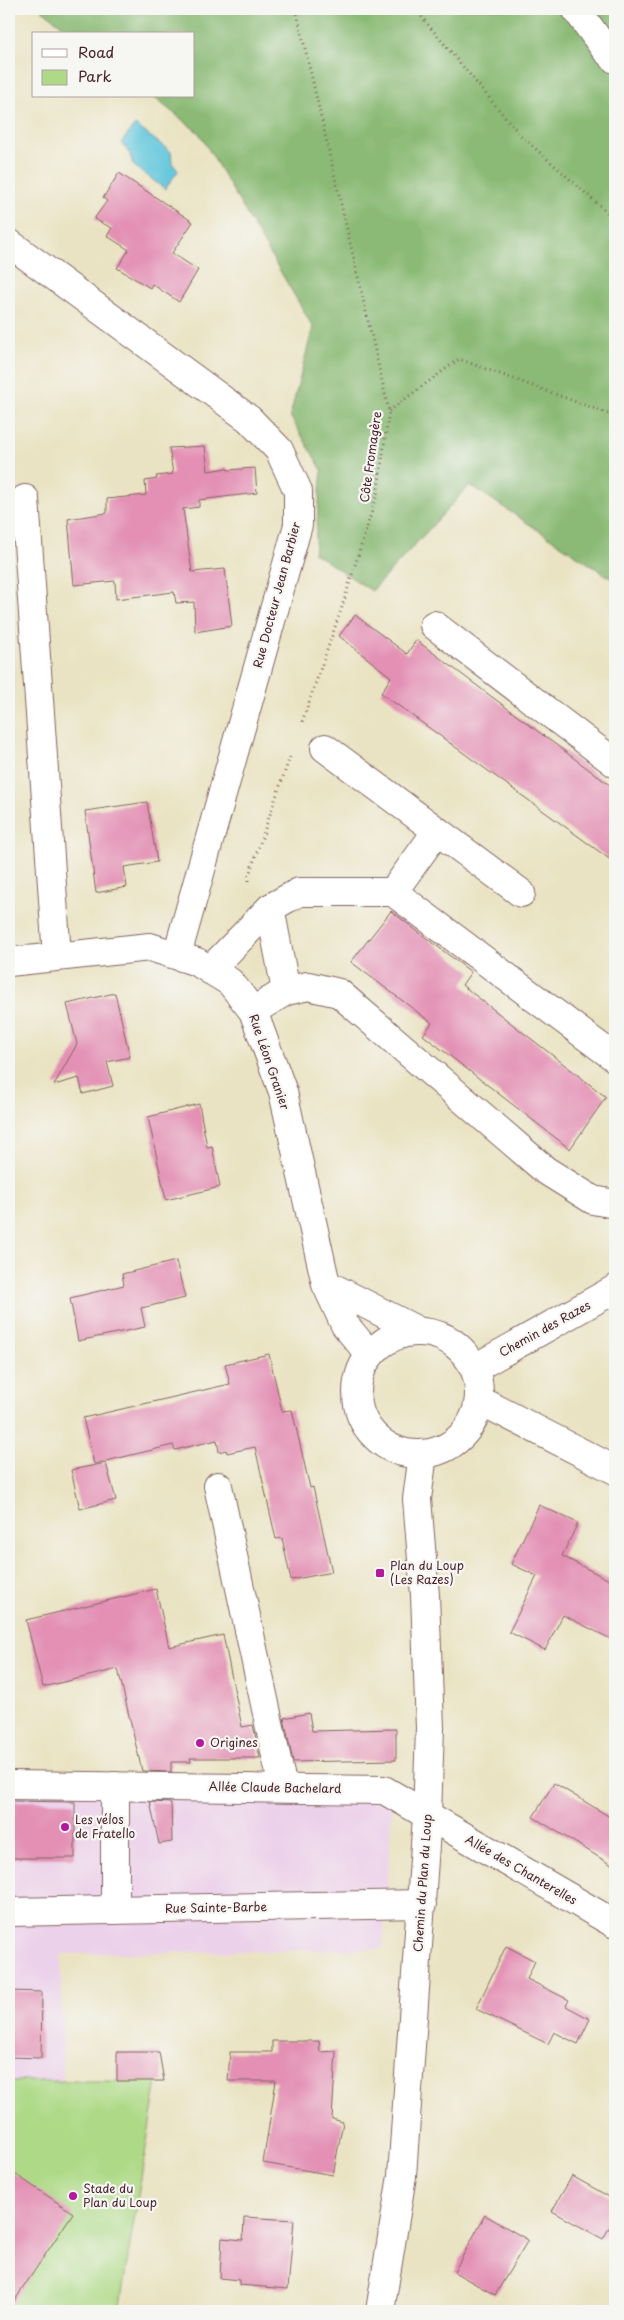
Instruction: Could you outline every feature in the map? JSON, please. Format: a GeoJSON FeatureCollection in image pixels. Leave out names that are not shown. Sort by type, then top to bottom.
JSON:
{"type":"FeatureCollection","features":[{"type":"Feature","properties":{"kind":"street"},"geometry":{"type":"LineString","coordinates":[[576,9],[605,49],[615,59]]}},
{"type":"Feature","properties":{"kind":"street","name":"Rue Docteur Jean Barbier"},"geometry":{"type":"LineString","coordinates":[[9,243],[249,419],[279,450],[298,491],[298,525],[177,954]]}},
{"type":"Feature","properties":{"kind":"street"},"geometry":{"type":"LineString","coordinates":[[25,499],[57,957]]}},
{"type":"Feature","properties":{"kind":"street"},"geometry":{"type":"LineString","coordinates":[[434,625],[615,763]]}},
{"type":"Feature","properties":{"kind":"street"},"geometry":{"type":"LineString","coordinates":[[326,748],[522,893]]}},
{"type":"Feature","properties":{"kind":"street"},"geometry":{"type":"LineString","coordinates":[[393,892],[437,830]]}},
{"type":"Feature","properties":{"kind":"street"},"geometry":{"type":"LineString","coordinates":[[210,970],[270,908],[299,892],[393,892],[615,1058]]}},
{"type":"Feature","properties":{"kind":"street"},"geometry":{"type":"LineString","coordinates":[[270,908],[286,991]]}},
{"type":"Feature","properties":{"kind":"street","name":"Rue Léon Granier"},"geometry":{"type":"LineString","coordinates":[[9,962],[150,948],[177,954],[197,962],[230,982],[253,1011],[283,1092],[326,1284],[345,1325],[370,1355]]}},
{"type":"Feature","properties":{"kind":"street"},"geometry":{"type":"LineString","coordinates":[[253,1011],[286,991],[308,986],[339,993],[545,1170],[594,1200],[615,1204]]}},
{"type":"Feature","properties":{"kind":"street"},"geometry":{"type":"LineString","coordinates":[[326,1284],[418,1331],[442,1336],[461,1348],[475,1368],[479,1384],[479,1400],[475,1416],[466,1431],[455,1442],[440,1450],[423,1454],[406,1453],[389,1446],[375,1436],[364,1422],[359,1405],[358,1388],[361,1371],[370,1355],[391,1337],[404,1332],[418,1331]]}},
{"type":"Feature","properties":{"kind":"street","name":"Chemin des Razes"},"geometry":{"type":"LineString","coordinates":[[475,1368],[615,1289]]}},
{"type":"Feature","properties":{"kind":"street"},"geometry":{"type":"LineString","coordinates":[[479,1400],[615,1470]]}},
{"type":"Feature","properties":{"kind":"street","name":"Chemin du Plan du Loup"},"geometry":{"type":"LineString","coordinates":[[380,2311],[402,2176],[427,1816],[430,1718],[425,1595],[417,1499],[423,1454]]}},
{"type":"Feature","properties":{"kind":"street"},"geometry":{"type":"LineString","coordinates":[[218,1486],[283,1788]]}},
{"type":"Feature","properties":{"kind":"street","name":"Allée Claude Bachelard"},"geometry":{"type":"LineString","coordinates":[[9,1785],[384,1790],[427,1816]]}},
{"type":"Feature","properties":{"kind":"street"},"geometry":{"type":"LineString","coordinates":[[115,1786],[115,1910]]}},
{"type":"Feature","properties":{"kind":"street","name":"Allée des Chanterelles"},"geometry":{"type":"LineString","coordinates":[[427,1816],[615,1924]]}},
{"type":"Feature","properties":{"kind":"street","name":"Rue Sainte-Barbe"},"geometry":{"type":"LineString","coordinates":[[9,1912],[422,1904]]}},
{"type":"Feature","properties":{"kind":"path","name":"Côte Fromagère"},"geometry":{"type":"LineString","coordinates":[[296,9],[389,411],[377,495],[341,610],[300,729]]}},
{"type":"Feature","properties":{"kind":"path"},"geometry":{"type":"LineString","coordinates":[[414,9],[520,135],[615,219]]}},
{"type":"Feature","properties":{"kind":"path"},"geometry":{"type":"LineString","coordinates":[[389,411],[459,360],[615,416]]}},
{"type":"Feature","properties":{"kind":"path"},"geometry":{"type":"LineString","coordinates":[[250,928],[249,876],[294,747]]}},
{"type":"Feature","properties":{"kind":"shaded area"},"geometry":{"type":"Polygon","coordinates":[[[9,1790],[393,1793],[383,1949],[61,1954],[63,2081],[9,2081],[9,1790]]]}},
{"type":"Feature","properties":{"kind":"green space"},"geometry":{"type":"Polygon","coordinates":[[[41,9],[615,9],[615,581],[470,485],[372,591],[314,553],[322,470],[290,416],[313,327],[199,133],[155,98],[195,98],[195,32],[70,32],[41,9]]]}},
{"type":"Feature","properties":{"kind":"green space","name":"Stade du Plan du Loup"},"geometry":{"type":"Polygon","coordinates":[[[9,2081],[157,2081],[119,2311],[9,2311],[9,2081]]]}},
{"type":"Feature","properties":{"kind":"water"},"geometry":{"type":"Polygon","coordinates":[[[135,125],[171,152],[172,163],[178,171],[165,189],[133,165],[130,154],[121,143],[135,125]]]}},
{"type":"Feature","properties":{"kind":"building"},"geometry":{"type":"Polygon","coordinates":[[[119,173],[193,222],[172,253],[198,270],[179,302],[152,284],[150,288],[117,268],[129,250],[107,236],[112,228],[94,219],[107,201],[103,198],[119,173]]]}},
{"type":"Feature","properties":{"kind":"building"},"geometry":{"type":"Polygon","coordinates":[[[205,446],[208,471],[227,468],[228,470],[255,468],[257,493],[199,500],[199,507],[183,509],[192,572],[225,569],[232,626],[195,632],[194,602],[176,603],[174,592],[116,599],[115,581],[74,585],[68,519],[107,513],[107,499],[146,495],[145,481],[157,479],[156,476],[173,474],[169,448],[205,446]]]}},
{"type":"Feature","properties":{"kind":"building"},"geometry":{"type":"Polygon","coordinates":[[[355,615],[407,654],[416,640],[615,789],[615,863],[381,693],[391,677],[339,636],[355,615]]]}},
{"type":"Feature","properties":{"kind":"building"},"geometry":{"type":"Polygon","coordinates":[[[147,802],[157,862],[124,867],[127,887],[96,893],[85,811],[147,802]]]}},
{"type":"Feature","properties":{"kind":"building"},"geometry":{"type":"Polygon","coordinates":[[[391,911],[471,972],[462,985],[606,1097],[570,1149],[423,1035],[432,1023],[351,962],[391,911]]]}},
{"type":"Feature","properties":{"kind":"building"},"geometry":{"type":"Polygon","coordinates":[[[115,993],[130,1057],[107,1062],[113,1086],[83,1094],[79,1078],[54,1085],[77,1044],[67,1004],[115,993]]]}},
{"type":"Feature","properties":{"kind":"building"},"geometry":{"type":"Polygon","coordinates":[[[199,1104],[207,1147],[212,1146],[220,1187],[166,1200],[148,1117],[199,1104]]]}},
{"type":"Feature","properties":{"kind":"building"},"geometry":{"type":"Polygon","coordinates":[[[176,1261],[185,1298],[141,1308],[145,1327],[78,1341],[70,1298],[124,1285],[122,1274],[176,1261]]]}},
{"type":"Feature","properties":{"kind":"building"},"geometry":{"type":"Polygon","coordinates":[[[269,1354],[282,1411],[292,1410],[310,1488],[313,1487],[332,1572],[291,1580],[282,1538],[276,1539],[255,1447],[227,1453],[226,1450],[219,1452],[217,1440],[175,1450],[173,1445],[94,1464],[83,1418],[230,1384],[225,1364],[269,1354]]]}},
{"type":"Feature","properties":{"kind":"building"},"geometry":{"type":"Polygon","coordinates":[[[106,1463],[116,1500],[80,1509],[71,1470],[106,1463]]]}},
{"type":"Feature","properties":{"kind":"building"},"geometry":{"type":"Polygon","coordinates":[[[539,1505],[578,1523],[562,1556],[615,1583],[615,1641],[563,1615],[545,1650],[509,1632],[537,1576],[511,1564],[539,1505]]]}},
{"type":"Feature","properties":{"kind":"building"},"geometry":{"type":"Polygon","coordinates":[[[156,1589],[169,1647],[223,1635],[242,1727],[253,1725],[260,1758],[190,1758],[191,1762],[171,1762],[171,1772],[142,1771],[118,1669],[43,1687],[26,1620],[156,1589]]]}},
{"type":"Feature","properties":{"kind":"building"},"geometry":{"type":"Polygon","coordinates":[[[309,1713],[312,1731],[396,1729],[396,1760],[293,1762],[284,1718],[309,1713]]]}},
{"type":"Feature","properties":{"kind":"building"},"geometry":{"type":"Polygon","coordinates":[[[554,1783],[615,1820],[615,1867],[533,1817],[554,1783]]]}},
{"type":"Feature","properties":{"kind":"building"},"geometry":{"type":"Polygon","coordinates":[[[9,1801],[75,1802],[75,1858],[9,1858],[9,1801]]]}},
{"type":"Feature","properties":{"kind":"building"},"geometry":{"type":"Polygon","coordinates":[[[150,1802],[171,1803],[172,1842],[159,1844],[150,1802]]]}},
{"type":"Feature","properties":{"kind":"building"},"geometry":{"type":"Polygon","coordinates":[[[506,1946],[535,1961],[527,1979],[569,2000],[566,2006],[590,2019],[578,2044],[554,2032],[548,2044],[476,2009],[506,1946]]]}},
{"type":"Feature","properties":{"kind":"building"},"geometry":{"type":"Polygon","coordinates":[[[9,1991],[42,1992],[41,2058],[9,2057],[9,1991]]]}},
{"type":"Feature","properties":{"kind":"building"},"geometry":{"type":"Polygon","coordinates":[[[272,2041],[319,2041],[320,2052],[336,2051],[332,2119],[343,2122],[333,2175],[263,2163],[276,2081],[228,2081],[230,2052],[272,2052],[272,2041]]]}},
{"type":"Feature","properties":{"kind":"building"},"geometry":{"type":"Polygon","coordinates":[[[117,2052],[159,2052],[164,2081],[117,2081],[117,2052]]]}},
{"type":"Feature","properties":{"kind":"building"},"geometry":{"type":"Polygon","coordinates":[[[9,2170],[73,2213],[9,2309],[9,2170]]]}},
{"type":"Feature","properties":{"kind":"building"},"geometry":{"type":"Polygon","coordinates":[[[572,2176],[615,2200],[615,2217],[603,2239],[552,2211],[572,2176]]]}},
{"type":"Feature","properties":{"kind":"building"},"geometry":{"type":"Polygon","coordinates":[[[485,2215],[528,2240],[495,2295],[454,2272],[485,2215]]]}},
{"type":"Feature","properties":{"kind":"building"},"geometry":{"type":"Polygon","coordinates":[[[244,2217],[294,2220],[288,2289],[239,2285],[239,2280],[220,2278],[222,2238],[243,2240],[244,2217]]]}},
{"type":"Feature","properties":{"kind":"place","name":"Plan du Loup (Les Razes)"},"geometry":{"type":"Point","coordinates":[380,1573]}},
{"type":"Feature","properties":{"kind":"place","name":"Origines"},"geometry":{"type":"Point","coordinates":[200,1743]}},
{"type":"Feature","properties":{"kind":"place","name":"Les vélos de Fratello"},"geometry":{"type":"Point","coordinates":[65,1827]}},
{"type":"Feature","properties":{"kind":"place","name":"Stade du Plan du Loup"},"geometry":{"type":"Point","coordinates":[73,2196]}}]}
